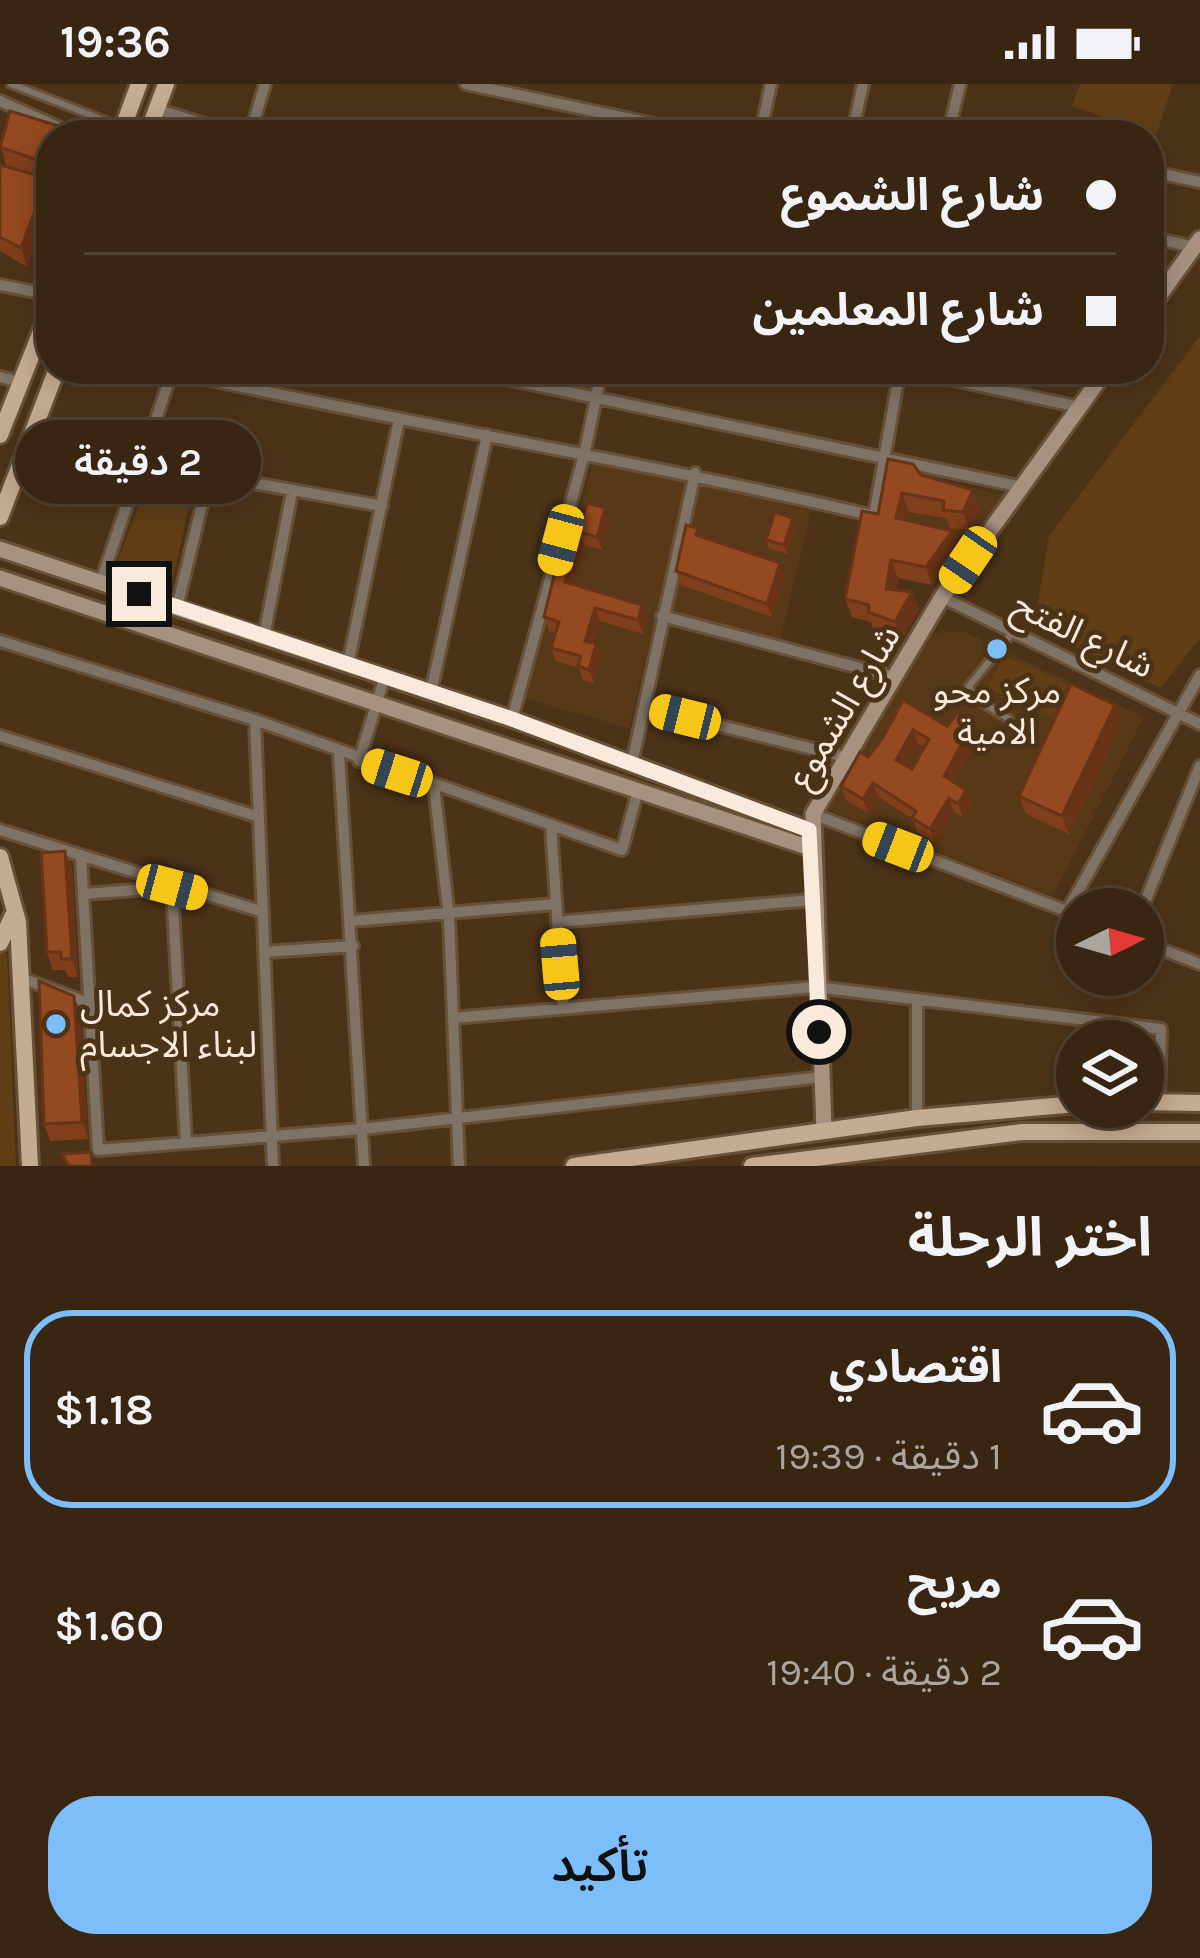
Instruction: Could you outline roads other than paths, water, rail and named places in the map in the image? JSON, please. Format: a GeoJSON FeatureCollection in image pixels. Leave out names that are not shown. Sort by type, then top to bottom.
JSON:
{"type":"FeatureCollection","features":[{"type":"Feature","properties":{"kind":"main road"},"geometry":{"type":"LineString","coordinates":[[125,120],[139,84]]}},
{"type":"Feature","properties":{"kind":"main road"},"geometry":{"type":"LineString","coordinates":[[152,120],[166,84]]}},
{"type":"Feature","properties":{"kind":"main road"},"geometry":{"type":"LineString","coordinates":[[0,435],[36,344]]}},
{"type":"Feature","properties":{"kind":"main road"},"geometry":{"type":"LineString","coordinates":[[0,517],[51,384]]}},
{"type":"Feature","properties":{"kind":"main road"},"geometry":{"type":"LineString","coordinates":[[0,857],[16,910],[30,1166]]}},
{"type":"Feature","properties":{"kind":"main road"},"geometry":{"type":"LineString","coordinates":[[0,943],[16,910]]}},
{"type":"Feature","properties":{"kind":"main road"},"geometry":{"type":"LineString","coordinates":[[1164,1102],[1200,1103]]}},
{"type":"Feature","properties":{"kind":"main road"},"geometry":{"type":"LineString","coordinates":[[575,1166],[917,1118],[1056,1106]]}},
{"type":"Feature","properties":{"kind":"main road"},"geometry":{"type":"LineString","coordinates":[[752,1166],[1022,1132],[1200,1132]]}},
{"type":"Feature","properties":{"kind":"street"},"geometry":{"type":"LineString","coordinates":[[254,120],[265,84]]}},
{"type":"Feature","properties":{"kind":"street"},"geometry":{"type":"LineString","coordinates":[[466,84],[639,120]]}},
{"type":"Feature","properties":{"kind":"street"},"geometry":{"type":"LineString","coordinates":[[763,120],[771,84]]}},
{"type":"Feature","properties":{"kind":"street"},"geometry":{"type":"LineString","coordinates":[[855,120],[863,84]]}},
{"type":"Feature","properties":{"kind":"street"},"geometry":{"type":"LineString","coordinates":[[952,120],[960,84]]}},
{"type":"Feature","properties":{"kind":"street"},"geometry":{"type":"LineString","coordinates":[[0,101],[43,120]]}},
{"type":"Feature","properties":{"kind":"street"},"geometry":{"type":"LineString","coordinates":[[156,110],[190,120]]}},
{"type":"Feature","properties":{"kind":"street"},"geometry":{"type":"LineString","coordinates":[[0,116],[36,120]]}},
{"type":"Feature","properties":{"kind":"street"},"geometry":{"type":"LineString","coordinates":[[1164,174],[1200,182]]}},
{"type":"Feature","properties":{"kind":"street"},"geometry":{"type":"LineString","coordinates":[[1164,239],[1197,243],[1164,289]]}},
{"type":"Feature","properties":{"kind":"street"},"geometry":{"type":"LineString","coordinates":[[0,285],[36,292]]}},
{"type":"Feature","properties":{"kind":"street"},"geometry":{"type":"LineString","coordinates":[[0,377],[21,382]]}},
{"type":"Feature","properties":{"kind":"street"},"geometry":{"type":"LineString","coordinates":[[100,581],[142,463],[163,384]]}},
{"type":"Feature","properties":{"kind":"street"},"geometry":{"type":"LineString","coordinates":[[234,384],[399,420],[695,473],[874,516],[899,384]]}},
{"type":"Feature","properties":{"kind":"street"},"geometry":{"type":"LineString","coordinates":[[253,388],[254,384]]}},
{"type":"Feature","properties":{"kind":"street"},"geometry":{"type":"LineString","coordinates":[[529,384],[1018,486]]}},
{"type":"Feature","properties":{"kind":"street"},"geometry":{"type":"LineString","coordinates":[[512,719],[599,384]]}},
{"type":"Feature","properties":{"kind":"street"},"geometry":{"type":"LineString","coordinates":[[972,384],[1079,407]]}},
{"type":"Feature","properties":{"kind":"street","name":"شارع الشموع"},"geometry":{"type":"LineString","coordinates":[[824,1130],[811,831],[845,757],[942,597],[1096,384]]}},
{"type":"Feature","properties":{"kind":"street"},"geometry":{"type":"LineString","coordinates":[[348,664],[399,420]]}},
{"type":"Feature","properties":{"kind":"street"},"geometry":{"type":"LineString","coordinates":[[431,692],[487,435]]}},
{"type":"Feature","properties":{"kind":"street"},"geometry":{"type":"LineString","coordinates":[[142,463],[382,506]]}},
{"type":"Feature","properties":{"kind":"street"},"geometry":{"type":"LineString","coordinates":[[632,763],[695,473]]}},
{"type":"Feature","properties":{"kind":"street"},"geometry":{"type":"LineString","coordinates":[[178,607],[209,476]]}},
{"type":"Feature","properties":{"kind":"street"},"geometry":{"type":"LineString","coordinates":[[264,636],[292,492]]}},
{"type":"Feature","properties":{"kind":"street"},"geometry":{"type":"LineString","coordinates":[[0,549],[512,719],[811,831],[1056,908]]}},
{"type":"Feature","properties":{"kind":"street"},"geometry":{"type":"LineString","coordinates":[[0,578],[638,790],[811,831]]}},
{"type":"Feature","properties":{"kind":"street","name":"شارع الفتح"},"geometry":{"type":"LineString","coordinates":[[942,597],[1200,724]]}},
{"type":"Feature","properties":{"kind":"street"},"geometry":{"type":"LineString","coordinates":[[662,616],[894,677]]}},
{"type":"Feature","properties":{"kind":"street"},"geometry":{"type":"LineString","coordinates":[[0,641],[255,720],[339,754],[622,850],[638,790]]}},
{"type":"Feature","properties":{"kind":"street"},"geometry":{"type":"LineString","coordinates":[[1086,888],[1200,675]]}},
{"type":"Feature","properties":{"kind":"street"},"geometry":{"type":"LineString","coordinates":[[359,761],[385,676]]}},
{"type":"Feature","properties":{"kind":"street"},"geometry":{"type":"LineString","coordinates":[[645,707],[845,757]]}},
{"type":"Feature","properties":{"kind":"street"},"geometry":{"type":"LineString","coordinates":[[255,720],[273,1166]]}},
{"type":"Feature","properties":{"kind":"street"},"geometry":{"type":"LineString","coordinates":[[0,736],[259,817]]}},
{"type":"Feature","properties":{"kind":"street"},"geometry":{"type":"LineString","coordinates":[[339,754],[364,1166]]}},
{"type":"Feature","properties":{"kind":"street"},"geometry":{"type":"LineString","coordinates":[[1151,888],[1200,766]]}},
{"type":"Feature","properties":{"kind":"street"},"geometry":{"type":"LineString","coordinates":[[434,785],[449,916],[459,1166]]}},
{"type":"Feature","properties":{"kind":"street"},"geometry":{"type":"LineString","coordinates":[[551,825],[563,1006]]}},
{"type":"Feature","properties":{"kind":"street"},"geometry":{"type":"LineString","coordinates":[[0,830],[263,912]]}},
{"type":"Feature","properties":{"kind":"street"},"geometry":{"type":"LineString","coordinates":[[81,857],[98,1150],[362,1130],[822,1077]]}},
{"type":"Feature","properties":{"kind":"street"},"geometry":{"type":"LineString","coordinates":[[84,894],[172,887]]}},
{"type":"Feature","properties":{"kind":"street"},"geometry":{"type":"LineString","coordinates":[[172,887],[186,1143]]}},
{"type":"Feature","properties":{"kind":"street"},"geometry":{"type":"LineString","coordinates":[[556,922],[812,900]]}},
{"type":"Feature","properties":{"kind":"street"},"geometry":{"type":"LineString","coordinates":[[352,921],[555,904]]}},
{"type":"Feature","properties":{"kind":"street"},"geometry":{"type":"LineString","coordinates":[[265,952],[353,946]]}},
{"type":"Feature","properties":{"kind":"street"},"geometry":{"type":"LineString","coordinates":[[1164,950],[1200,964]]}},
{"type":"Feature","properties":{"kind":"street"},"geometry":{"type":"LineString","coordinates":[[21,977],[92,1004]]}},
{"type":"Feature","properties":{"kind":"street"},"geometry":{"type":"LineString","coordinates":[[453,1018],[816,987],[1088,1020]]}},
{"type":"Feature","properties":{"kind":"street"},"geometry":{"type":"LineString","coordinates":[[917,999],[917,1118]]}},
{"type":"Feature","properties":{"kind":"lane"},"geometry":{"type":"LineString","coordinates":[[10,84],[95,120]]}},
{"type":"Feature","properties":{"kind":"lane"},"geometry":{"type":"LineString","coordinates":[[1009,719],[974,698],[969,686],[1013,632]]}},
{"type":"Feature","properties":{"kind":"place","name":"مركز محو الامية"},"geometry":{"type":"Point","coordinates":[997,649]}},
{"type":"Feature","properties":{"kind":"place","name":"مركز كمال لبناء الاجسام"},"geometry":{"type":"Point","coordinates":[56,1024]}}]}
